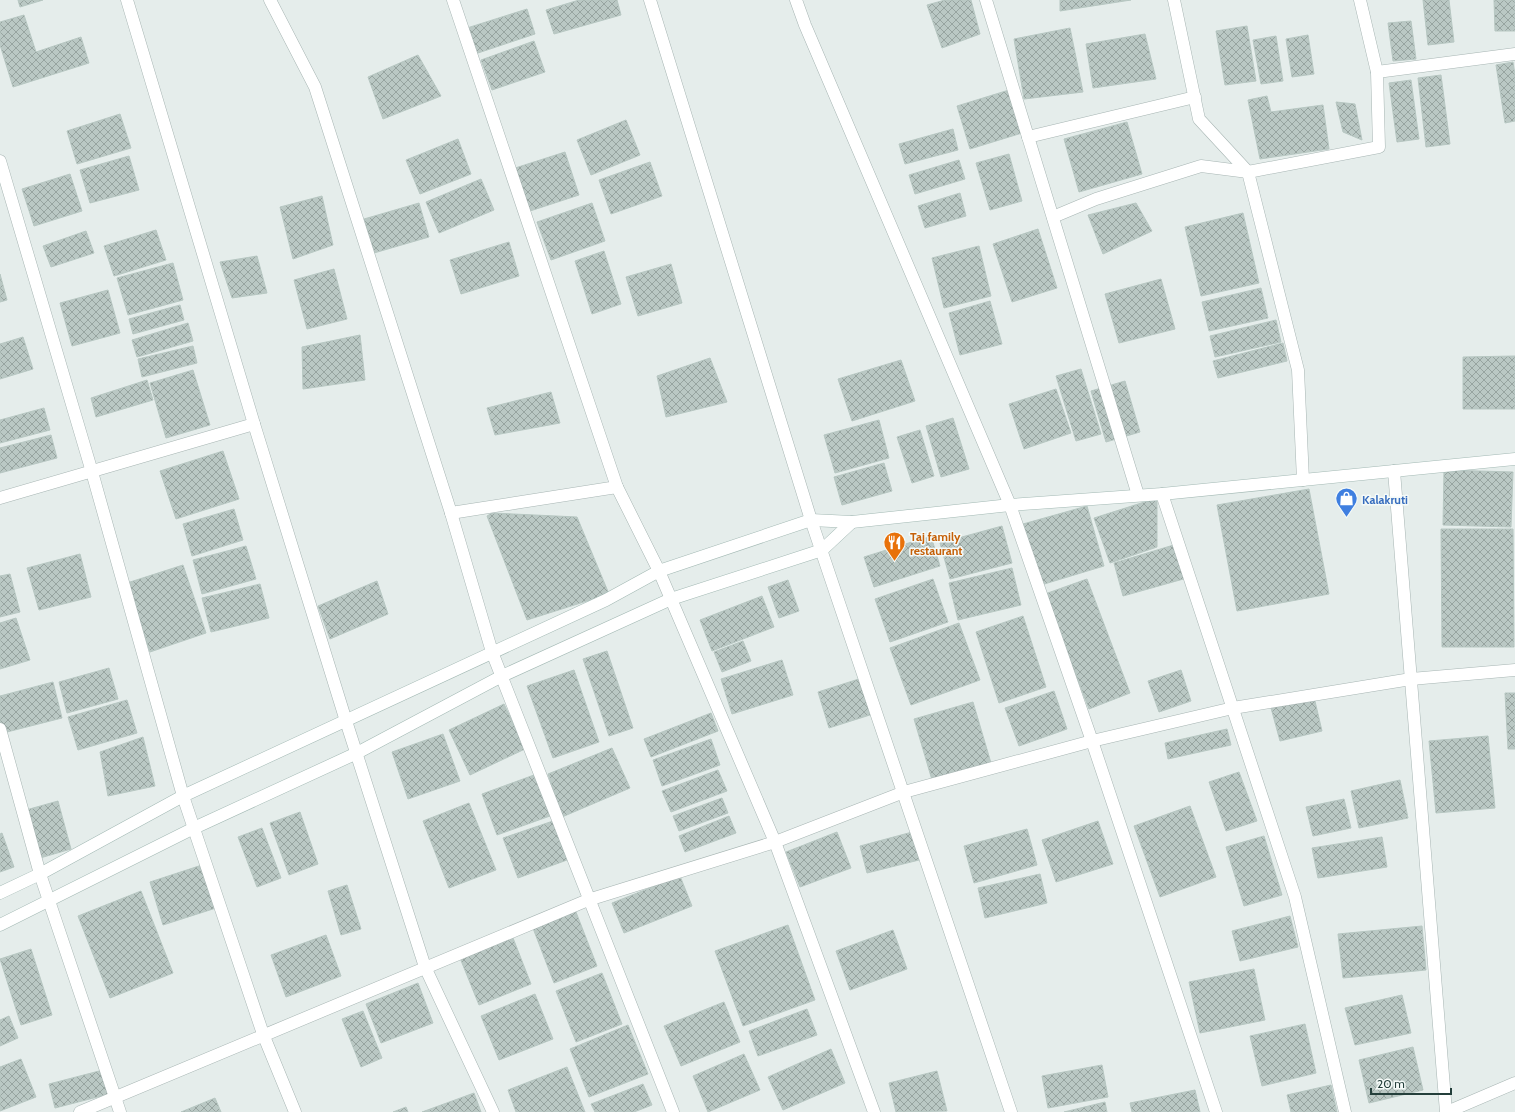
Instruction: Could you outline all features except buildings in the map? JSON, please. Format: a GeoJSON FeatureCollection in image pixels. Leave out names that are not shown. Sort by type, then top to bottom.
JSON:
{"type":"FeatureCollection","features":[{"type":"Feature","properties":{"kind":"street"},"geometry":{"type":"LineString","coordinates":[[126,0],[254,424],[356,753],[425,967],[493,1112]]}},
{"type":"Feature","properties":{"kind":"street"},"geometry":{"type":"LineString","coordinates":[[270,0],[315,87],[450,513],[492,652],[588,900],[673,1112]]}},
{"type":"Feature","properties":{"kind":"street"},"geometry":{"type":"LineString","coordinates":[[453,0],[617,487],[659,571],[775,842],[874,1112]]}},
{"type":"Feature","properties":{"kind":"street"},"geometry":{"type":"LineString","coordinates":[[650,0],[811,520],[1011,1112]]}},
{"type":"Feature","properties":{"kind":"street"},"geometry":{"type":"LineString","coordinates":[[796,0],[805,25],[1010,505],[1092,741],[1216,1112]]}},
{"type":"Feature","properties":{"kind":"street"},"geometry":{"type":"LineString","coordinates":[[986,0],[1138,495]]}},
{"type":"Feature","properties":{"kind":"street"},"geometry":{"type":"LineString","coordinates":[[1174,0],[1199,119],[1248,172],[1298,370],[1303,480]]}},
{"type":"Feature","properties":{"kind":"street"},"geometry":{"type":"LineString","coordinates":[[1053,218],[1096,199],[1201,166],[1248,172],[1379,147],[1377,72],[1360,0]]}},
{"type":"Feature","properties":{"kind":"street"},"geometry":{"type":"LineString","coordinates":[[1377,72],[1515,54]]}},
{"type":"Feature","properties":{"kind":"street"},"geometry":{"type":"LineString","coordinates":[[1028,137],[1194,97]]}},
{"type":"Feature","properties":{"kind":"street"},"geometry":{"type":"LineString","coordinates":[[0,161],[92,472],[183,796],[263,1034],[295,1112]]}},
{"type":"Feature","properties":{"kind":"street"},"geometry":{"type":"LineString","coordinates":[[0,498],[254,424]]}},
{"type":"Feature","properties":{"kind":"street"},"geometry":{"type":"LineString","coordinates":[[0,893],[40,874],[183,796],[606,600],[659,571],[811,520],[852,522],[1010,505],[1162,494],[1515,459]]}},
{"type":"Feature","properties":{"kind":"street"},"geometry":{"type":"LineString","coordinates":[[1394,471],[1446,1112],[1515,1083]]}},
{"type":"Feature","properties":{"kind":"street"},"geometry":{"type":"LineString","coordinates":[[450,513],[617,487]]}},
{"type":"Feature","properties":{"kind":"street"},"geometry":{"type":"LineString","coordinates":[[1162,494],[1295,898],[1345,1112]]}},
{"type":"Feature","properties":{"kind":"street"},"geometry":{"type":"LineString","coordinates":[[0,925],[194,828],[356,753],[502,676],[671,600],[822,550],[852,522]]}},
{"type":"Feature","properties":{"kind":"street"},"geometry":{"type":"LineString","coordinates":[[80,1112],[263,1034],[588,900],[775,842],[904,792],[1092,741],[1232,708],[1411,679],[1515,670]]}},
{"type":"Feature","properties":{"kind":"street"},"geometry":{"type":"LineString","coordinates":[[0,729],[40,874],[120,1112]]}},
{"type":"Feature","properties":{"kind":"place","name":"Kalakruti"},"geometry":{"type":"Point","coordinates":[1347,518]}},
{"type":"Feature","properties":{"kind":"place","name":"Taj family restaurant"},"geometry":{"type":"Point","coordinates":[894,562]}}]}
